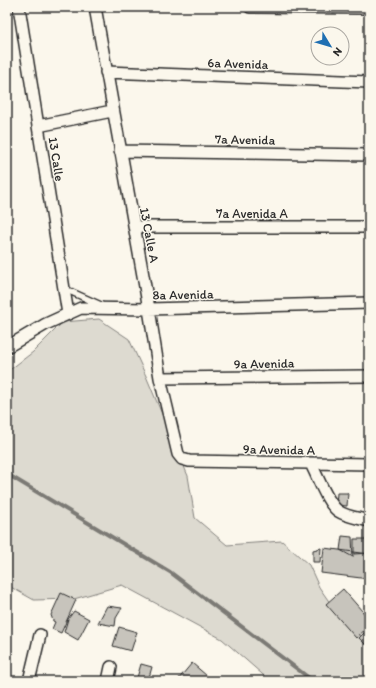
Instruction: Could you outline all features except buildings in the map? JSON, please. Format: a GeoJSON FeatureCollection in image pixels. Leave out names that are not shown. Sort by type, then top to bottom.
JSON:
{"type":"FeatureCollection","features":[{"type":"Feature","properties":{"kind":"street","name":"13 Calle"},"geometry":{"type":"LineString","coordinates":[[19,7],[68,314]]}},
{"type":"Feature","properties":{"kind":"street","name":"13 Calle A"},"geometry":{"type":"LineString","coordinates":[[95,7],[112,111],[149,309],[160,378],[178,454],[182,459],[188,461]]}},
{"type":"Feature","properties":{"kind":"street"},"geometry":{"type":"LineString","coordinates":[[250,7],[369,8]]}},
{"type":"Feature","properties":{"kind":"street","name":"6a Avenida"},"geometry":{"type":"LineString","coordinates":[[106,72],[369,82]]}},
{"type":"Feature","properties":{"kind":"street"},"geometry":{"type":"LineString","coordinates":[[38,126],[112,111]]}},
{"type":"Feature","properties":{"kind":"street","name":"7a Avenida"},"geometry":{"type":"LineString","coordinates":[[120,151],[369,155]]}},
{"type":"Feature","properties":{"kind":"street","name":"7a Avenida A"},"geometry":{"type":"LineString","coordinates":[[134,227],[369,227]]}},
{"type":"Feature","properties":{"kind":"street","name":"8a Avenida"},"geometry":{"type":"LineString","coordinates":[[7,347],[46,324],[81,308],[107,307],[149,309],[369,303]]}},
{"type":"Feature","properties":{"kind":"street","name":"9a Avenida"},"geometry":{"type":"LineString","coordinates":[[160,378],[369,376]]}},
{"type":"Feature","properties":{"kind":"street","name":"9a Avenida A"},"geometry":{"type":"LineString","coordinates":[[188,461],[369,464]]}},
{"type":"Feature","properties":{"kind":"street"},"geometry":{"type":"LineString","coordinates":[[311,464],[332,505],[338,511],[346,515],[369,521]]}},
{"type":"Feature","properties":{"kind":"street"},"geometry":{"type":"LineString","coordinates":[[29,681],[40,635]]}},
{"type":"Feature","properties":{"kind":"street"},"geometry":{"type":"LineString","coordinates":[[108,681],[111,667]]}},
{"type":"Feature","properties":{"kind":"lane"},"geometry":{"type":"LineString","coordinates":[[63,289],[107,307]]}},
{"type":"Feature","properties":{"kind":"shaded area"},"geometry":{"type":"Polygon","coordinates":[[[99,319],[129,339],[188,476],[195,518],[227,545],[282,541],[309,565],[319,587],[346,626],[369,641],[369,681],[270,681],[222,639],[122,585],[74,599],[34,600],[7,585],[7,372],[33,352],[63,322],[99,319]]]}},
{"type":"Feature","properties":{"kind":"waterway"},"geometry":{"type":"LineString","coordinates":[[7,474],[170,572],[313,681]]}}]}
